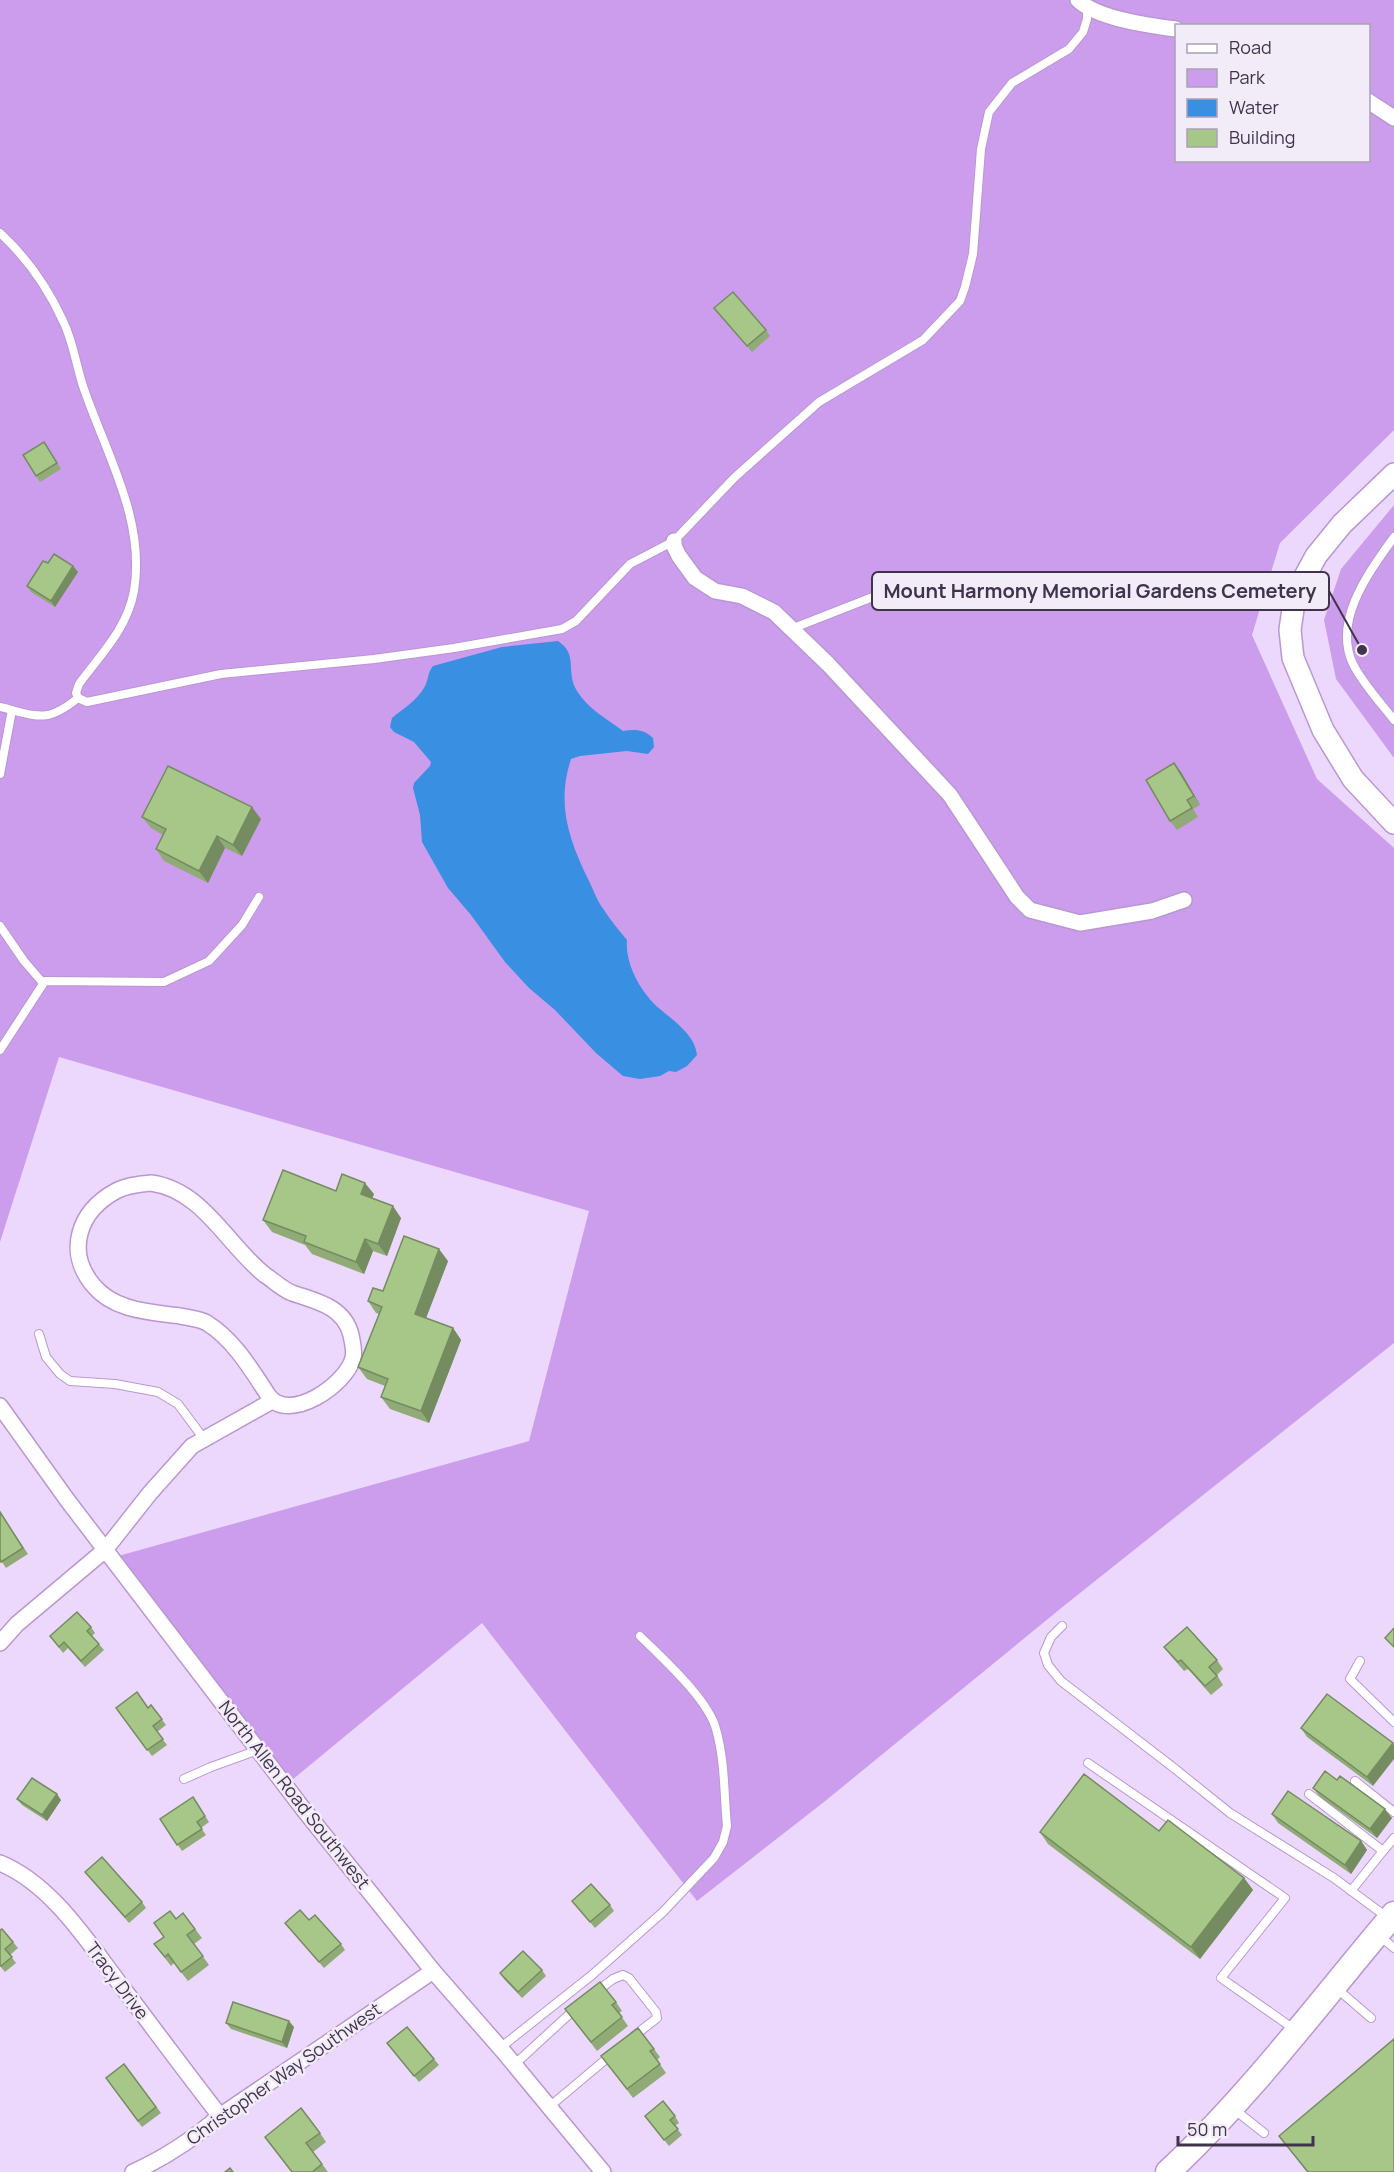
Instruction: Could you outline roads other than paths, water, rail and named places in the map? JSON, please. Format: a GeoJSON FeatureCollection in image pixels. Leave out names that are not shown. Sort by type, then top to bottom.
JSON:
{"type":"FeatureCollection","features":[{"type":"Feature","properties":{"kind":"main road"},"geometry":{"type":"LineString","coordinates":[[1168,2172],[1263,2074],[1334,1986],[1389,1929]]}},
{"type":"Feature","properties":{"kind":"street"},"geometry":{"type":"LineString","coordinates":[[1082,4],[1147,25],[1175,29]]}},
{"type":"Feature","properties":{"kind":"street"},"geometry":{"type":"LineString","coordinates":[[1370,102],[1394,118]]}},
{"type":"Feature","properties":{"kind":"street"},"geometry":{"type":"LineString","coordinates":[[1394,474],[1342,524],[1316,556],[1294,595],[1290,630],[1293,658],[1323,730],[1353,779],[1394,823]]}},
{"type":"Feature","properties":{"kind":"street"},"geometry":{"type":"LineString","coordinates":[[674,541],[679,556],[695,578],[715,591],[742,596],[774,612],[828,664],[950,795],[1017,897],[1030,910],[1080,923],[1152,911],[1184,900]]}},
{"type":"Feature","properties":{"kind":"street"},"geometry":{"type":"LineString","coordinates":[[0,1643],[18,1624],[105,1550],[150,1493],[192,1446],[272,1401],[284,1405],[314,1399],[347,1373],[354,1356],[350,1332],[344,1321],[326,1304],[289,1292],[263,1273],[244,1256],[195,1202],[183,1193],[166,1185],[151,1183],[136,1184],[114,1191],[96,1206],[78,1234],[78,1257],[92,1285],[103,1295],[131,1309],[205,1322],[241,1355],[272,1401]]}},
{"type":"Feature","properties":{"kind":"street","name":"North Allen Road Southwest"},"geometry":{"type":"LineString","coordinates":[[0,1406],[105,1550],[258,1750],[433,1971],[603,2172]]}},
{"type":"Feature","properties":{"kind":"street","name":"Tracy Drive"},"geometry":{"type":"LineString","coordinates":[[0,1863],[15,1869],[39,1886],[74,1924],[220,2116]]}},
{"type":"Feature","properties":{"kind":"street","name":"Christopher Way Southwest"},"geometry":{"type":"LineString","coordinates":[[133,2172],[155,2162],[192,2139],[220,2116],[433,1971]]}},
{"type":"Feature","properties":{"kind":"lane"},"geometry":{"type":"LineString","coordinates":[[0,233],[24,258],[43,285],[64,322],[83,387],[125,498],[135,545],[134,589],[128,615],[114,638],[78,684],[76,693],[78,698],[87,702],[221,674],[374,659],[562,629],[576,621],[630,564],[674,541],[734,478],[819,402],[923,340],[960,301],[973,254],[981,149],[989,112],[1012,83],[1069,49],[1083,32],[1087,19],[1082,4]]}},
{"type":"Feature","properties":{"kind":"lane"},"geometry":{"type":"LineString","coordinates":[[1394,537],[1371,569],[1352,607],[1347,630],[1352,662],[1369,689],[1394,720]]}},
{"type":"Feature","properties":{"kind":"lane"},"geometry":{"type":"LineString","coordinates":[[791,629],[888,591]]}},
{"type":"Feature","properties":{"kind":"lane"},"geometry":{"type":"LineString","coordinates":[[0,707],[46,717],[61,712],[78,698]]}},
{"type":"Feature","properties":{"kind":"lane"},"geometry":{"type":"LineString","coordinates":[[0,774],[12,710]]}},
{"type":"Feature","properties":{"kind":"lane"},"geometry":{"type":"LineString","coordinates":[[0,1050],[45,981],[164,982],[209,961],[242,925],[259,897]]}},
{"type":"Feature","properties":{"kind":"lane"},"geometry":{"type":"LineString","coordinates":[[0,926],[24,961],[43,983]]}},
{"type":"Feature","properties":{"kind":"lane"},"geometry":{"type":"LineString","coordinates":[[39,1334],[46,1357],[70,1381],[115,1384],[158,1392],[178,1404],[204,1439]]}},
{"type":"Feature","properties":{"kind":"lane"},"geometry":{"type":"LineString","coordinates":[[1062,1626],[1051,1637],[1044,1653],[1048,1665],[1061,1682],[1230,1813],[1334,1878],[1351,1891],[1389,1929]]}},
{"type":"Feature","properties":{"kind":"lane"},"geometry":{"type":"LineString","coordinates":[[500,2048],[592,1975],[663,1912],[714,1858],[723,1842],[727,1826],[716,1728],[705,1708],[687,1684],[640,1636]]}},
{"type":"Feature","properties":{"kind":"lane"},"geometry":{"type":"LineString","coordinates":[[1360,1660],[1350,1679],[1394,1722]]}},
{"type":"Feature","properties":{"kind":"lane"},"geometry":{"type":"LineString","coordinates":[[184,1779],[258,1750]]}},
{"type":"Feature","properties":{"kind":"lane"},"geometry":{"type":"LineString","coordinates":[[1088,1763],[1285,1898],[1221,1978],[1297,2032]]}},
{"type":"Feature","properties":{"kind":"lane"},"geometry":{"type":"LineString","coordinates":[[1355,1781],[1394,1812]]}},
{"type":"Feature","properties":{"kind":"lane"},"geometry":{"type":"LineString","coordinates":[[1309,1794],[1383,1851]]}},
{"type":"Feature","properties":{"kind":"lane"},"geometry":{"type":"LineString","coordinates":[[1351,1891],[1392,1842]]}},
{"type":"Feature","properties":{"kind":"lane"},"geometry":{"type":"LineString","coordinates":[[588,1999],[613,1979],[623,1975],[629,1978],[656,2012],[657,2018],[630,2040]]}},
{"type":"Feature","properties":{"kind":"lane"},"geometry":{"type":"LineString","coordinates":[[1334,1986],[1371,2018]]}},
{"type":"Feature","properties":{"kind":"lane"},"geometry":{"type":"LineString","coordinates":[[514,2065],[579,2006]]}},
{"type":"Feature","properties":{"kind":"lane"},"geometry":{"type":"LineString","coordinates":[[549,2107],[622,2047]]}},
{"type":"Feature","properties":{"kind":"lane"},"geometry":{"type":"LineString","coordinates":[[1231,2107],[1264,2133]]}},
{"type":"Feature","properties":{"kind":"water"},"geometry":{"type":"Polygon","coordinates":[[[558,641],[568,652],[574,684],[586,703],[623,731],[639,730],[653,738],[654,747],[648,754],[627,751],[571,759],[565,791],[565,807],[571,836],[582,866],[599,903],[627,940],[629,959],[636,978],[653,1002],[683,1029],[695,1048],[697,1055],[687,1066],[676,1072],[669,1071],[660,1076],[640,1079],[623,1076],[596,1053],[505,962],[448,888],[422,842],[420,815],[413,788],[414,783],[431,762],[414,742],[394,732],[390,727],[392,718],[410,704],[426,685],[433,666],[502,647],[558,641]]]}},
{"type":"Feature","properties":{"kind":"place","name":"Mount Harmony Memorial Gardens Cemetery"},"geometry":{"type":"Point","coordinates":[1362,650]}}]}
